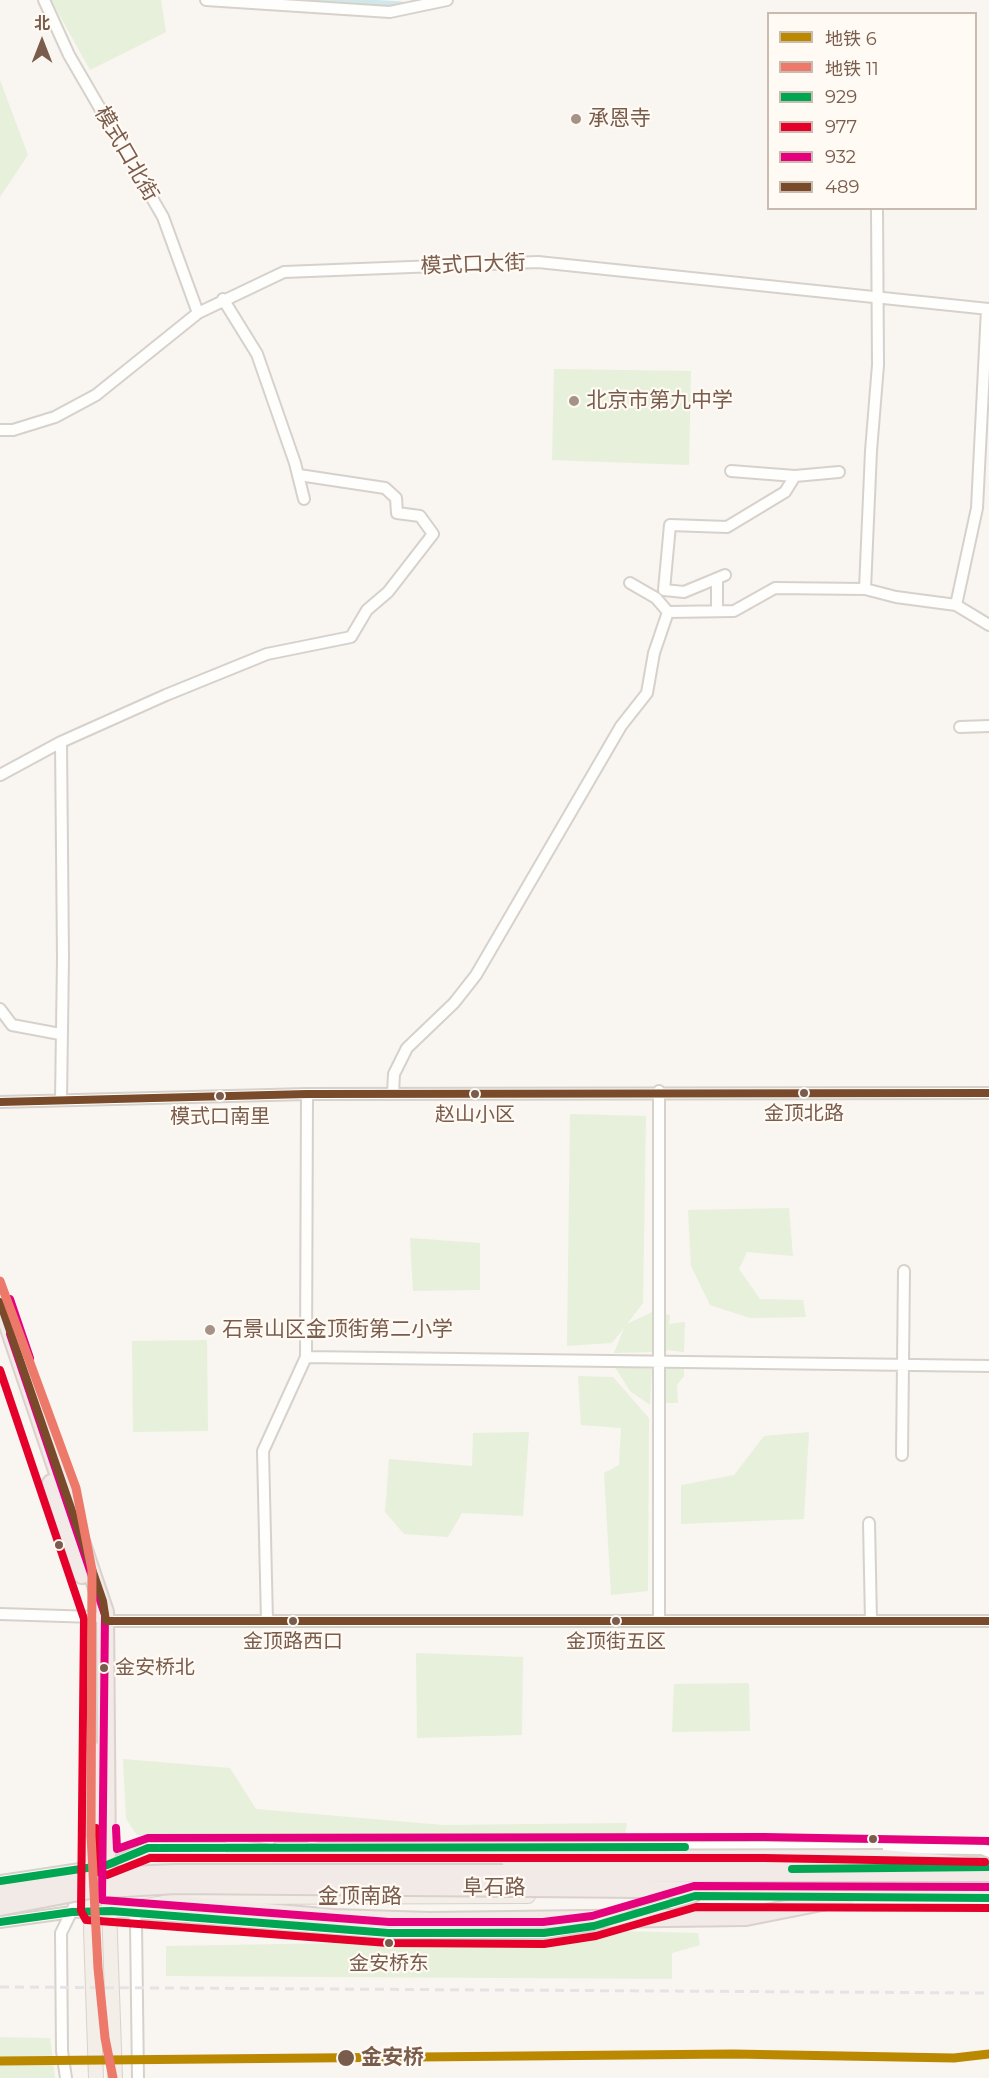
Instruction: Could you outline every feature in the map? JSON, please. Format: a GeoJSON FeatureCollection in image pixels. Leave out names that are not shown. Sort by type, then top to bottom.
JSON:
{"type":"FeatureCollection","features":[{"type":"Feature","properties":{"kind":"highway"},"geometry":{"type":"LineString","coordinates":[[0,1302],[103,1601],[100,1866]]}},
{"type":"Feature","properties":{"kind":"highway"},"geometry":{"type":"LineString","coordinates":[[0,1337],[101,1619]]}},
{"type":"Feature","properties":{"kind":"highway"},"geometry":{"type":"LineString","coordinates":[[312,1849],[332,1858]]}},
{"type":"Feature","properties":{"kind":"highway"},"geometry":{"type":"LineString","coordinates":[[235,1854],[332,1858],[883,1858],[989,1867]]}},
{"type":"Feature","properties":{"kind":"highway","name":"阜石路"},"geometry":{"type":"LineString","coordinates":[[0,1893],[86,1878],[176,1873],[989,1873]]}},
{"type":"Feature","properties":{"kind":"highway","name":"阜石路"},"geometry":{"type":"LineString","coordinates":[[0,1907],[90,1890],[176,1885],[989,1891]]}},
{"type":"Feature","properties":{"kind":"highway"},"geometry":{"type":"LineString","coordinates":[[166,1903],[334,1918],[430,1921],[746,1917],[875,1891]]}},
{"type":"Feature","properties":{"kind":"main road"},"geometry":{"type":"LineString","coordinates":[[100,1866],[235,1854],[316,1870]]}},
{"type":"Feature","properties":{"kind":"main road"},"geometry":{"type":"LineString","coordinates":[[100,1866],[111,1911],[115,2078]]}},
{"type":"Feature","properties":{"kind":"main road"},"geometry":{"type":"LineString","coordinates":[[96,2078],[91,1911],[100,1866]]}},
{"type":"Feature","properties":{"kind":"main road","name":"金顶南路"},"geometry":{"type":"LineString","coordinates":[[100,1866],[121,1871],[989,1867]]}},
{"type":"Feature","properties":{"kind":"main road","name":"金顶南路"},"geometry":{"type":"LineString","coordinates":[[111,1911],[134,1911],[206,1897],[989,1898]]}},
{"type":"Feature","properties":{"kind":"street","name":"模式口北街"},"geometry":{"type":"LineString","coordinates":[[44,0],[69,55],[163,217],[198,313]]}},
{"type":"Feature","properties":{"kind":"street"},"geometry":{"type":"LineString","coordinates":[[206,0],[390,12],[447,0]]}},
{"type":"Feature","properties":{"kind":"street"},"geometry":{"type":"LineString","coordinates":[[865,589],[871,451],[878,364],[877,210]]}},
{"type":"Feature","properties":{"kind":"street","name":"模式口大街"},"geometry":{"type":"LineString","coordinates":[[0,430],[13,429],[55,417],[96,395],[198,313],[223,299],[284,272],[538,262],[988,309]]}},
{"type":"Feature","properties":{"kind":"street"},"geometry":{"type":"LineString","coordinates":[[223,299],[257,354],[304,499]]}},
{"type":"Feature","properties":{"kind":"street"},"geometry":{"type":"LineString","coordinates":[[956,605],[977,508],[988,309]]}},
{"type":"Feature","properties":{"kind":"street"},"geometry":{"type":"LineString","coordinates":[[731,471],[795,476],[839,472]]}},
{"type":"Feature","properties":{"kind":"street"},"geometry":{"type":"LineString","coordinates":[[0,775],[61,742],[267,654],[351,637],[368,610],[388,592],[433,534],[420,516],[397,513],[396,498],[385,488],[298,476]]}},
{"type":"Feature","properties":{"kind":"street"},"geometry":{"type":"LineString","coordinates":[[717,611],[721,577],[684,592],[664,590],[670,525],[726,527],[785,492],[795,476]]}},
{"type":"Feature","properties":{"kind":"street"},"geometry":{"type":"LineString","coordinates":[[630,583],[656,598],[668,612]]}},
{"type":"Feature","properties":{"kind":"street"},"geometry":{"type":"LineString","coordinates":[[668,612],[734,611],[775,588],[865,589],[956,605],[989,625]]}},
{"type":"Feature","properties":{"kind":"street"},"geometry":{"type":"LineString","coordinates":[[393,1093],[394,1074],[407,1048],[454,1003],[476,975],[621,726],[647,693],[654,653],[668,612]]}},
{"type":"Feature","properties":{"kind":"street"},"geometry":{"type":"LineString","coordinates":[[960,727],[989,726]]}},
{"type":"Feature","properties":{"kind":"street"},"geometry":{"type":"LineString","coordinates":[[61,742],[63,958],[60,1034],[61,1100]]}},
{"type":"Feature","properties":{"kind":"street"},"geometry":{"type":"LineString","coordinates":[[0,1009],[12,1025],[60,1034]]}},
{"type":"Feature","properties":{"kind":"street"},"geometry":{"type":"LineString","coordinates":[[659,1091],[659,1621]]}},
{"type":"Feature","properties":{"kind":"street"},"geometry":{"type":"LineString","coordinates":[[0,1102],[393,1093],[659,1091],[989,1093]]}},
{"type":"Feature","properties":{"kind":"street"},"geometry":{"type":"LineString","coordinates":[[267,1621],[264,1451],[306,1357],[307,1094]]}},
{"type":"Feature","properties":{"kind":"street"},"geometry":{"type":"LineString","coordinates":[[902,1455],[904,1271]]}},
{"type":"Feature","properties":{"kind":"street"},"geometry":{"type":"LineString","coordinates":[[306,1357],[989,1366]]}},
{"type":"Feature","properties":{"kind":"street"},"geometry":{"type":"LineString","coordinates":[[869,1523],[871,1621]]}},
{"type":"Feature","properties":{"kind":"street"},"geometry":{"type":"LineString","coordinates":[[0,1614],[101,1619],[267,1621],[989,1621]]}},
{"type":"Feature","properties":{"kind":"street"},"geometry":{"type":"LineString","coordinates":[[685,1847],[716,1869]]}},
{"type":"Feature","properties":{"kind":"street"},"geometry":{"type":"LineString","coordinates":[[235,1854],[312,1849],[685,1847],[982,1849],[989,1852]]}},
{"type":"Feature","properties":{"kind":"street"},"geometry":{"type":"LineString","coordinates":[[844,1869],[868,1848]]}},
{"type":"Feature","properties":{"kind":"street"},"geometry":{"type":"LineString","coordinates":[[0,1881],[100,1866]]}},
{"type":"Feature","properties":{"kind":"street"},"geometry":{"type":"LineString","coordinates":[[66,2078],[62,2051],[62,1933],[100,1866]]}},
{"type":"Feature","properties":{"kind":"street","name":"金顶南路"},"geometry":{"type":"LineString","coordinates":[[134,1911],[389,1933],[544,1933],[594,1926],[695,1896]]}},
{"type":"Feature","properties":{"kind":"street"},"geometry":{"type":"LineString","coordinates":[[0,1922],[72,1912],[111,1911]]}},
{"type":"Feature","properties":{"kind":"street"},"geometry":{"type":"LineString","coordinates":[[134,1911],[138,2078]]}},
{"type":"Feature","properties":{"kind":"green space"},"geometry":{"type":"Polygon","coordinates":[[[51,0],[161,0],[166,32],[90,70],[51,0]]]}},
{"type":"Feature","properties":{"kind":"green space"},"geometry":{"type":"Polygon","coordinates":[[[0,80],[28,155],[0,197],[0,80]]]}},
{"type":"Feature","properties":{"kind":"green space"},"geometry":{"type":"Polygon","coordinates":[[[554,369],[691,371],[689,465],[552,460],[554,369]]]}},
{"type":"Feature","properties":{"kind":"green space"},"geometry":{"type":"Polygon","coordinates":[[[570,1114],[646,1116],[643,1303],[627,1324],[652,1312],[652,1352],[614,1353],[624,1328],[612,1343],[567,1346],[570,1114]]]}},
{"type":"Feature","properties":{"kind":"green space"},"geometry":{"type":"Polygon","coordinates":[[[789,1208],[793,1256],[747,1252],[739,1269],[760,1299],[803,1300],[806,1317],[750,1318],[710,1305],[691,1266],[688,1210],[789,1208]]]}},
{"type":"Feature","properties":{"kind":"green space"},"geometry":{"type":"Polygon","coordinates":[[[410,1238],[480,1243],[480,1290],[413,1291],[410,1238]]]}},
{"type":"Feature","properties":{"kind":"green space"},"geometry":{"type":"Polygon","coordinates":[[[665,1314],[670,1315],[669,1324],[685,1322],[684,1352],[665,1350],[665,1314]]]}},
{"type":"Feature","properties":{"kind":"green space"},"geometry":{"type":"Polygon","coordinates":[[[207,1340],[208,1431],[133,1432],[132,1341],[207,1340]]]}},
{"type":"Feature","properties":{"kind":"green space"},"geometry":{"type":"Polygon","coordinates":[[[684,1364],[684,1376],[677,1385],[678,1403],[664,1403],[664,1366],[684,1364]]]}},
{"type":"Feature","properties":{"kind":"green space"},"geometry":{"type":"Polygon","coordinates":[[[615,1367],[652,1369],[650,1405],[630,1391],[615,1367]]]}},
{"type":"Feature","properties":{"kind":"green space"},"geometry":{"type":"Polygon","coordinates":[[[578,1376],[613,1377],[649,1418],[648,1591],[611,1595],[604,1473],[619,1465],[621,1428],[581,1425],[578,1376]]]}},
{"type":"Feature","properties":{"kind":"green space"},"geometry":{"type":"Polygon","coordinates":[[[529,1432],[523,1516],[462,1513],[448,1537],[404,1534],[385,1512],[389,1459],[472,1466],[473,1433],[529,1432]]]}},
{"type":"Feature","properties":{"kind":"green space"},"geometry":{"type":"Polygon","coordinates":[[[809,1432],[804,1519],[681,1524],[681,1485],[734,1475],[764,1436],[809,1432]]]}},
{"type":"Feature","properties":{"kind":"green space"},"geometry":{"type":"Polygon","coordinates":[[[416,1653],[523,1657],[522,1735],[417,1738],[416,1653]]]}},
{"type":"Feature","properties":{"kind":"green space"},"geometry":{"type":"Polygon","coordinates":[[[749,1683],[750,1731],[672,1732],[674,1684],[749,1683]]]}},
{"type":"Feature","properties":{"kind":"green space"},"geometry":{"type":"Polygon","coordinates":[[[123,1759],[230,1768],[256,1809],[443,1825],[627,1823],[625,1835],[137,1835],[126,1819],[123,1759]]]}},
{"type":"Feature","properties":{"kind":"green space"},"geometry":{"type":"Polygon","coordinates":[[[619,1931],[698,1933],[700,1945],[672,1953],[672,1979],[166,1976],[166,1946],[580,1939],[619,1931]]]}},
{"type":"Feature","properties":{"kind":"green space"},"geometry":{"type":"Polygon","coordinates":[[[0,2037],[50,2038],[55,2078],[0,2078],[0,2037]]]}},
{"type":"Feature","properties":{"kind":"waterway"},"geometry":{"type":"LineString","coordinates":[[300,0],[402,6]]}},
{"type":"Feature","properties":{"kind":"railway"},"geometry":{"type":"LineString","coordinates":[[0,1987],[989,1993]]}},
{"type":"Feature","properties":{"kind":"metro line","name":"11"},"geometry":{"type":"LineString","coordinates":[[0,1281],[76,1488],[92,1570],[91,1835],[98,1968],[105,2038],[113,2078]]}},
{"type":"Feature","properties":{"kind":"metro line","name":"6"},"geometry":{"type":"LineString","coordinates":[[0,2061],[733,2054],[954,2058],[989,2054]]}},
{"type":"Feature","properties":{"kind":"transit line","name":"489"},"geometry":{"type":"LineString","coordinates":[[0,1102],[307,1094],[989,1093]]}},
{"type":"Feature","properties":{"kind":"transit line","name":"932"},"geometry":{"type":"LineString","coordinates":[[10,1299],[30,1358]]}},
{"type":"Feature","properties":{"kind":"transit line","name":"489"},"geometry":{"type":"LineString","coordinates":[[0,1302],[103,1601],[106,1621],[989,1621]]}},
{"type":"Feature","properties":{"kind":"transit line","name":"932"},"geometry":{"type":"LineString","coordinates":[[10,1334],[105,1615],[102,1900],[389,1922],[543,1922],[592,1916],[694,1886],[989,1887]]}},
{"type":"Feature","properties":{"kind":"transit line","name":"977"},"geometry":{"type":"LineString","coordinates":[[0,1370],[84,1619],[81,1911],[86,1920],[388,1943],[544,1944],[596,1936],[696,1907],[989,1908]]}},
{"type":"Feature","properties":{"kind":"transit line","name":"977"},"geometry":{"type":"LineString","coordinates":[[96,1828],[97,1867],[100,1873],[107,1875],[150,1858],[764,1858],[985,1862]]}},
{"type":"Feature","properties":{"kind":"transit line","name":"932"},"geometry":{"type":"LineString","coordinates":[[116,1828],[117,1849],[148,1838],[764,1837],[989,1841]]}},
{"type":"Feature","properties":{"kind":"transit line","name":"929"},"geometry":{"type":"LineString","coordinates":[[0,1881],[107,1865],[148,1848],[685,1847]]}},
{"type":"Feature","properties":{"kind":"transit line","name":"929"},"geometry":{"type":"LineString","coordinates":[[792,1869],[989,1867]]}},
{"type":"Feature","properties":{"kind":"transit line","name":"929"},"geometry":{"type":"LineString","coordinates":[[0,1922],[72,1912],[111,1911],[389,1933],[544,1933],[594,1926],[695,1896],[989,1898]]}},
{"type":"Feature","properties":{"kind":"place","name":"承恩寺"},"geometry":{"type":"Point","coordinates":[576,119]}},
{"type":"Feature","properties":{"kind":"place","name":"北京市第九中学"},"geometry":{"type":"Point","coordinates":[574,401]}},
{"type":"Feature","properties":{"kind":"place","name":"金顶北路"},"geometry":{"type":"Point","coordinates":[804,1093]}},
{"type":"Feature","properties":{"kind":"place","name":"赵山小区"},"geometry":{"type":"Point","coordinates":[475,1094]}},
{"type":"Feature","properties":{"kind":"place","name":"模式口南里"},"geometry":{"type":"Point","coordinates":[220,1096]}},
{"type":"Feature","properties":{"kind":"place","name":"石景山区金顶街第二小学"},"geometry":{"type":"Point","coordinates":[210,1330]}},
{"type":"Feature","properties":{"kind":"place","name":"金顶路西口"},"geometry":{"type":"Point","coordinates":[293,1621]}},
{"type":"Feature","properties":{"kind":"place","name":"金顶街五区"},"geometry":{"type":"Point","coordinates":[616,1621]}},
{"type":"Feature","properties":{"kind":"place","name":"金安桥北"},"geometry":{"type":"Point","coordinates":[104,1668]}},
{"type":"Feature","properties":{"kind":"place","name":"金安桥东"},"geometry":{"type":"Point","coordinates":[389,1943]}},
{"type":"Feature","properties":{"kind":"place","name":"金安桥"},"geometry":{"type":"Point","coordinates":[346,2058]}}]}
